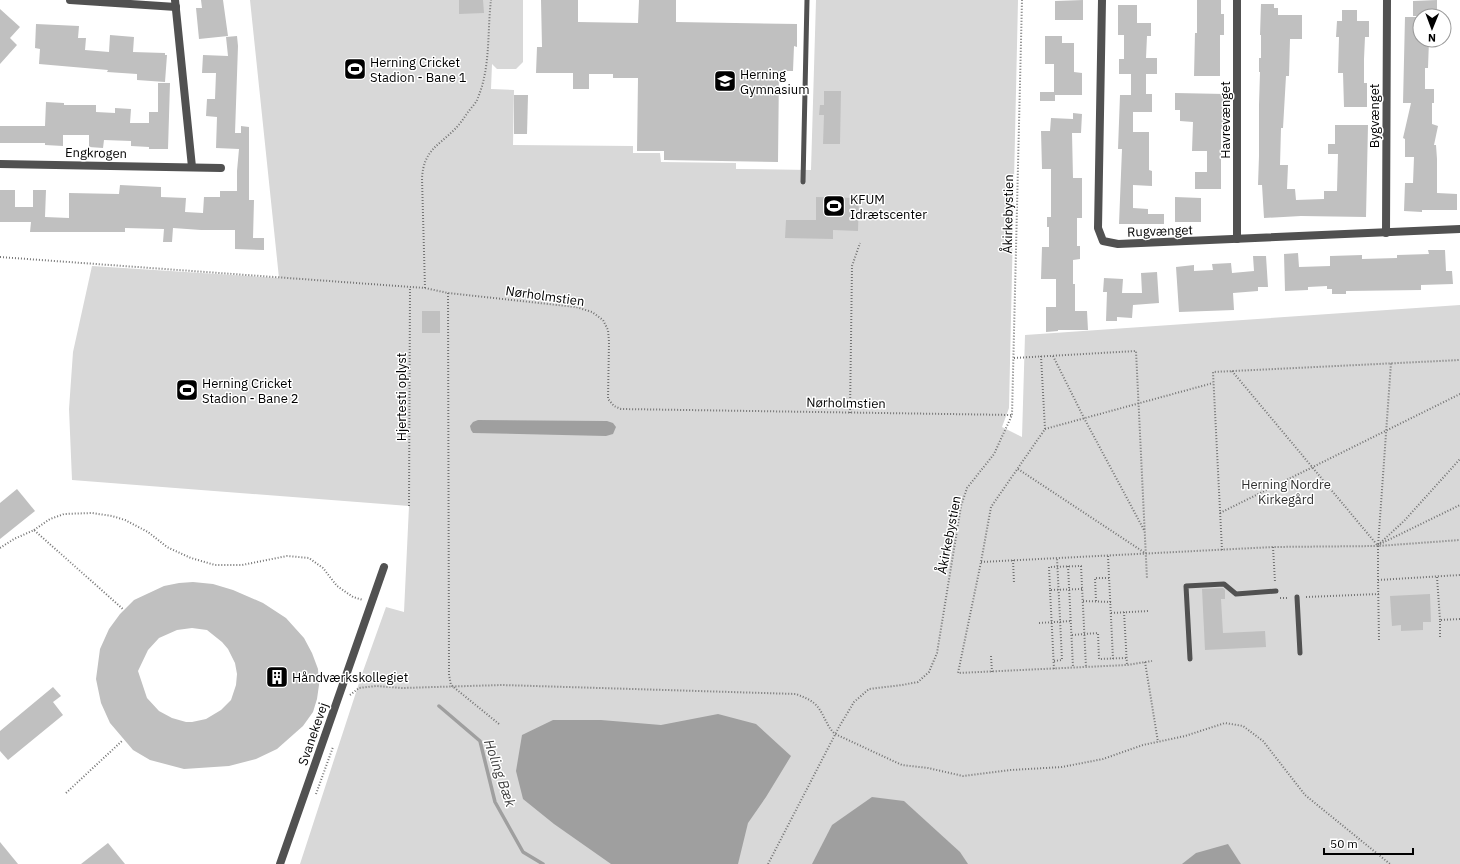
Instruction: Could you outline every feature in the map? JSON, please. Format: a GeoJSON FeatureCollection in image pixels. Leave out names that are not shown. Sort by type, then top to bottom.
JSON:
{"type":"FeatureCollection","features":[{"type":"Feature","properties":{"kind":"street"},"geometry":{"type":"LineString","coordinates":[[70,0],[176,3],[192,167]]}},
{"type":"Feature","properties":{"kind":"street","name":"Rugvænget"},"geometry":{"type":"LineString","coordinates":[[1102,0],[1098,228],[1103,241],[1118,244],[1460,230]]}},
{"type":"Feature","properties":{"kind":"street","name":"Havrevænget"},"geometry":{"type":"LineString","coordinates":[[1237,0],[1237,239]]}},
{"type":"Feature","properties":{"kind":"street","name":"Bygvænget"},"geometry":{"type":"LineString","coordinates":[[1386,233],[1387,0]]}},
{"type":"Feature","properties":{"kind":"street","name":"Engkrogen"},"geometry":{"type":"LineString","coordinates":[[0,164],[221,168]]}},
{"type":"Feature","properties":{"kind":"street","name":"Svanekevej"},"geometry":{"type":"LineString","coordinates":[[280,864],[384,567]]}},
{"type":"Feature","properties":{"kind":"lane"},"geometry":{"type":"LineString","coordinates":[[803,182],[807,0]]}},
{"type":"Feature","properties":{"kind":"lane"},"geometry":{"type":"LineString","coordinates":[[1190,659],[1186,586],[1224,584],[1236,594],[1276,591]]}},
{"type":"Feature","properties":{"kind":"lane"},"geometry":{"type":"LineString","coordinates":[[1297,598],[1300,653]]}},
{"type":"Feature","properties":{"kind":"path"},"geometry":{"type":"LineString","coordinates":[[425,288],[423,166],[428,154],[437,144],[455,129],[476,100],[487,59],[491,0]]}},
{"type":"Feature","properties":{"kind":"path","name":"Åkirkebystien"},"geometry":{"type":"LineString","coordinates":[[768,864],[835,734],[854,702],[869,689],[918,682],[929,672],[937,653],[961,506],[967,488],[994,454],[1012,415],[1022,0]]}},
{"type":"Feature","properties":{"kind":"path"},"geometry":{"type":"LineString","coordinates":[[850,412],[852,266],[860,243]]}},
{"type":"Feature","properties":{"kind":"path","name":"Nørholmstien"},"geometry":{"type":"LineString","coordinates":[[0,257],[425,288],[448,293],[576,307],[592,312],[603,320],[608,330],[610,342],[608,399],[614,406],[621,409],[1012,415]]}},
{"type":"Feature","properties":{"kind":"path","name":"Hjertesti oplyst"},"geometry":{"type":"LineString","coordinates":[[409,506],[410,287]]}},
{"type":"Feature","properties":{"kind":"path"},"geometry":{"type":"LineString","coordinates":[[448,293],[449,667],[451,685],[499,724]]}},
{"type":"Feature","properties":{"kind":"path"},"geometry":{"type":"LineString","coordinates":[[1014,358],[1136,351],[1147,579]]}},
{"type":"Feature","properties":{"kind":"path"},"geometry":{"type":"LineString","coordinates":[[1041,356],[1045,430],[991,507],[958,673],[1127,665],[1152,661]]}},
{"type":"Feature","properties":{"kind":"path"},"geometry":{"type":"LineString","coordinates":[[1054,356],[1084,418],[1145,531]]}},
{"type":"Feature","properties":{"kind":"path"},"geometry":{"type":"LineString","coordinates":[[1222,550],[1213,372],[1460,360]]}},
{"type":"Feature","properties":{"kind":"path"},"geometry":{"type":"LineString","coordinates":[[1379,640],[1378,546],[1391,363]]}},
{"type":"Feature","properties":{"kind":"path"},"geometry":{"type":"LineString","coordinates":[[1232,371],[1378,546]]}},
{"type":"Feature","properties":{"kind":"path"},"geometry":{"type":"LineString","coordinates":[[1045,430],[1213,383]]}},
{"type":"Feature","properties":{"kind":"path"},"geometry":{"type":"LineString","coordinates":[[1220,513],[1460,394]]}},
{"type":"Feature","properties":{"kind":"path"},"geometry":{"type":"LineString","coordinates":[[1378,546],[1404,521],[1460,459]]}},
{"type":"Feature","properties":{"kind":"path"},"geometry":{"type":"LineString","coordinates":[[1018,469],[1146,554]]}},
{"type":"Feature","properties":{"kind":"path"},"geometry":{"type":"LineString","coordinates":[[1378,546],[1460,505]]}},
{"type":"Feature","properties":{"kind":"path"},"geometry":{"type":"LineString","coordinates":[[0,548],[14,539],[34,530],[50,519],[64,514],[92,513],[112,516],[124,520],[148,532],[166,547],[191,558],[214,565],[242,565],[287,556],[309,558],[323,568],[337,586],[353,597],[371,603]]}},
{"type":"Feature","properties":{"kind":"path"},"geometry":{"type":"LineString","coordinates":[[34,530],[124,610]]}},
{"type":"Feature","properties":{"kind":"path"},"geometry":{"type":"LineString","coordinates":[[981,562],[1274,547],[1378,546],[1460,540]]}},
{"type":"Feature","properties":{"kind":"path"},"geometry":{"type":"LineString","coordinates":[[1274,547],[1276,599],[1379,594]]}},
{"type":"Feature","properties":{"kind":"path"},"geometry":{"type":"LineString","coordinates":[[1108,556],[1113,659]]}},
{"type":"Feature","properties":{"kind":"path"},"geometry":{"type":"LineString","coordinates":[[1054,661],[1062,660],[1057,558]]}},
{"type":"Feature","properties":{"kind":"path"},"geometry":{"type":"LineString","coordinates":[[1013,560],[1014,583]]}},
{"type":"Feature","properties":{"kind":"path"},"geometry":{"type":"LineString","coordinates":[[1068,566],[1074,668]]}},
{"type":"Feature","properties":{"kind":"path"},"geometry":{"type":"LineString","coordinates":[[1054,669],[1049,568],[1068,566],[1081,566],[1086,667]]}},
{"type":"Feature","properties":{"kind":"path"},"geometry":{"type":"LineString","coordinates":[[1378,580],[1460,575]]}},
{"type":"Feature","properties":{"kind":"path"},"geometry":{"type":"LineString","coordinates":[[1437,576],[1440,637]]}},
{"type":"Feature","properties":{"kind":"path"},"geometry":{"type":"LineString","coordinates":[[1096,601],[1096,578],[1109,578]]}},
{"type":"Feature","properties":{"kind":"path"},"geometry":{"type":"LineString","coordinates":[[1050,590],[1082,589]]}},
{"type":"Feature","properties":{"kind":"path"},"geometry":{"type":"LineString","coordinates":[[1083,601],[1110,602]]}},
{"type":"Feature","properties":{"kind":"path"},"geometry":{"type":"LineString","coordinates":[[1111,613],[1149,611]]}},
{"type":"Feature","properties":{"kind":"path"},"geometry":{"type":"LineString","coordinates":[[1124,612],[1127,665]]}},
{"type":"Feature","properties":{"kind":"path"},"geometry":{"type":"LineString","coordinates":[[1440,620],[1460,619]]}},
{"type":"Feature","properties":{"kind":"path"},"geometry":{"type":"LineString","coordinates":[[1039,623],[1071,621]]}},
{"type":"Feature","properties":{"kind":"path"},"geometry":{"type":"LineString","coordinates":[[1072,635],[1098,633],[1099,659],[1126,658]]}},
{"type":"Feature","properties":{"kind":"path"},"geometry":{"type":"LineString","coordinates":[[991,656],[992,672]]}},
{"type":"Feature","properties":{"kind":"path"},"geometry":{"type":"LineString","coordinates":[[1146,662],[1158,742]]}},
{"type":"Feature","properties":{"kind":"path"},"geometry":{"type":"LineString","coordinates":[[348,699],[351,694],[359,688],[376,686],[402,688],[451,685],[502,685],[796,694],[808,698],[817,706],[830,730],[835,734],[902,765],[928,768],[963,776],[1011,770],[1062,767],[1103,759],[1144,745],[1185,736],[1225,723],[1244,726],[1263,741],[1305,795],[1390,864]]}},
{"type":"Feature","properties":{"kind":"path"},"geometry":{"type":"LineString","coordinates":[[66,793],[123,740]]}},
{"type":"Feature","properties":{"kind":"path"},"geometry":{"type":"LineString","coordinates":[[314,800],[334,741]]}},
{"type":"Feature","properties":{"kind":"green space","name":"Herning Nordre Kirkegård"},"geometry":{"type":"Polygon","coordinates":[[[250,0],[523,0],[523,62],[516,69],[497,69],[492,64],[491,89],[514,90],[513,145],[633,146],[633,153],[660,153],[661,162],[736,163],[736,169],[811,170],[816,0],[1018,0],[1009,408],[1002,427],[1022,437],[1025,335],[1460,305],[1460,864],[300,864],[362,674],[386,607],[404,612],[409,506],[72,480],[69,409],[73,352],[92,266],[279,278],[250,0]]]}},
{"type":"Feature","properties":{"kind":"shaded area"},"geometry":{"type":"Polygon","coordinates":[[[478,420],[607,421],[613,423],[616,427],[613,434],[606,436],[473,433],[470,426],[473,422],[478,420]]]}},
{"type":"Feature","properties":{"kind":"shaded area"},"geometry":{"type":"Polygon","coordinates":[[[718,714],[756,724],[791,756],[748,823],[738,864],[611,864],[554,824],[523,799],[516,771],[522,735],[553,720],[601,720],[661,725],[718,714]]]}},
{"type":"Feature","properties":{"kind":"shaded area"},"geometry":{"type":"Polygon","coordinates":[[[872,797],[904,801],[960,852],[968,864],[812,864],[832,825],[872,797]]]}},
{"type":"Feature","properties":{"kind":"shaded area"},"geometry":{"type":"Polygon","coordinates":[[[1228,844],[1241,864],[1182,864],[1196,853],[1228,844]]]}},
{"type":"Feature","properties":{"kind":"building"},"geometry":{"type":"Polygon","coordinates":[[[201,0],[223,0],[228,36],[199,39],[196,8],[202,8],[201,0]]]}},
{"type":"Feature","properties":{"kind":"building"},"geometry":{"type":"Polygon","coordinates":[[[459,0],[483,0],[484,13],[459,14],[459,0]]]}},
{"type":"Feature","properties":{"kind":"building","name":"Herning Gymnasium"},"geometry":{"type":"Polygon","coordinates":[[[541,0],[578,0],[578,22],[638,23],[639,0],[676,0],[676,22],[797,24],[797,47],[794,46],[793,71],[779,71],[778,162],[664,160],[664,151],[637,151],[638,78],[613,78],[613,74],[589,74],[589,89],[573,89],[573,73],[536,73],[537,47],[542,47],[541,0]]]}},
{"type":"Feature","properties":{"kind":"building"},"geometry":{"type":"Polygon","coordinates":[[[1083,0],[1083,20],[1055,20],[1055,1],[1083,0]]]}},
{"type":"Feature","properties":{"kind":"building"},"geometry":{"type":"Polygon","coordinates":[[[1197,0],[1221,0],[1221,14],[1224,14],[1224,35],[1220,35],[1220,76],[1194,76],[1195,33],[1197,33],[1197,0]]]}},
{"type":"Feature","properties":{"kind":"building"},"geometry":{"type":"Polygon","coordinates":[[[1437,0],[1437,8],[1413,8],[1413,1],[1437,0]]]}},
{"type":"Feature","properties":{"kind":"building"},"geometry":{"type":"Polygon","coordinates":[[[1261,4],[1274,4],[1274,8],[1278,8],[1278,15],[1302,15],[1302,39],[1290,39],[1289,76],[1286,76],[1283,128],[1281,128],[1280,165],[1288,165],[1287,189],[1295,189],[1296,200],[1324,199],[1324,191],[1337,191],[1338,154],[1328,154],[1328,144],[1335,144],[1335,125],[1368,125],[1366,217],[1301,216],[1264,218],[1262,185],[1258,185],[1261,4]]]}},
{"type":"Feature","properties":{"kind":"building"},"geometry":{"type":"Polygon","coordinates":[[[1118,5],[1137,5],[1137,23],[1151,23],[1151,36],[1147,36],[1146,58],[1157,58],[1157,74],[1146,74],[1146,94],[1152,94],[1152,112],[1133,112],[1133,132],[1149,132],[1149,170],[1152,171],[1152,186],[1133,185],[1133,208],[1148,209],[1148,214],[1164,214],[1164,224],[1119,224],[1122,149],[1118,149],[1120,95],[1131,95],[1131,74],[1119,74],[1119,59],[1124,59],[1124,35],[1118,35],[1118,5]]]}},
{"type":"Feature","properties":{"kind":"building"},"geometry":{"type":"Polygon","coordinates":[[[0,9],[20,27],[10,38],[17,45],[0,64],[0,9]]]}},
{"type":"Feature","properties":{"kind":"building"},"geometry":{"type":"Polygon","coordinates":[[[1342,10],[1357,10],[1357,21],[1369,21],[1369,37],[1365,37],[1364,59],[1364,83],[1367,83],[1367,107],[1344,107],[1343,73],[1338,73],[1339,37],[1336,37],[1337,21],[1342,21],[1342,10]]]}},
{"type":"Feature","properties":{"kind":"building"},"geometry":{"type":"Polygon","coordinates":[[[1405,17],[1412,17],[1412,48],[1429,48],[1428,68],[1425,68],[1425,89],[1434,89],[1432,124],[1438,126],[1434,145],[1436,145],[1437,159],[1437,193],[1457,194],[1457,210],[1422,210],[1422,212],[1404,211],[1405,183],[1413,183],[1414,157],[1405,157],[1405,139],[1403,138],[1411,103],[1403,103],[1405,17]]]}},
{"type":"Feature","properties":{"kind":"building"},"geometry":{"type":"Polygon","coordinates":[[[36,24],[79,26],[78,38],[86,38],[85,50],[109,52],[110,35],[134,37],[133,52],[165,53],[165,55],[167,55],[165,82],[137,80],[137,74],[39,64],[40,49],[35,48],[36,24]]]}},
{"type":"Feature","properties":{"kind":"building"},"geometry":{"type":"Polygon","coordinates":[[[237,36],[238,46],[235,133],[241,133],[241,126],[249,127],[249,200],[254,200],[253,238],[264,238],[264,250],[235,249],[235,230],[173,228],[172,242],[163,242],[164,229],[125,228],[125,232],[30,232],[31,222],[0,222],[0,190],[15,190],[15,207],[33,207],[33,190],[46,190],[45,217],[69,218],[69,193],[119,194],[120,185],[161,187],[161,197],[186,198],[185,212],[203,213],[204,197],[220,197],[220,191],[237,191],[239,149],[216,148],[217,117],[206,116],[207,99],[215,99],[216,73],[202,73],[203,55],[228,56],[226,37],[237,36]]]}},
{"type":"Feature","properties":{"kind":"building"},"geometry":{"type":"Polygon","coordinates":[[[1045,36],[1062,36],[1062,43],[1074,43],[1074,72],[1082,73],[1082,95],[1055,95],[1055,101],[1040,101],[1040,92],[1054,92],[1054,64],[1045,64],[1045,36]]]}},
{"type":"Feature","properties":{"kind":"building"},"geometry":{"type":"Polygon","coordinates":[[[158,83],[170,83],[168,149],[149,149],[149,147],[131,146],[131,141],[104,140],[103,148],[89,147],[89,135],[63,135],[63,146],[45,145],[45,143],[0,143],[0,126],[45,126],[46,102],[64,103],[64,105],[96,105],[96,112],[115,113],[115,108],[131,109],[130,123],[149,123],[149,112],[158,112],[158,83]]]}},
{"type":"Feature","properties":{"kind":"building"},"geometry":{"type":"Polygon","coordinates":[[[824,91],[841,91],[840,144],[823,144],[824,115],[819,115],[820,105],[824,105],[824,91]]]}},
{"type":"Feature","properties":{"kind":"building"},"geometry":{"type":"Polygon","coordinates":[[[1175,93],[1225,94],[1223,129],[1221,129],[1221,189],[1195,189],[1195,172],[1207,172],[1207,151],[1192,151],[1193,122],[1180,121],[1180,110],[1175,110],[1175,93]]]}},
{"type":"Feature","properties":{"kind":"building"},"geometry":{"type":"Polygon","coordinates":[[[514,95],[528,95],[527,134],[514,134],[514,95]]]}},
{"type":"Feature","properties":{"kind":"building"},"geometry":{"type":"Polygon","coordinates":[[[1073,113],[1082,114],[1081,133],[1072,133],[1073,178],[1082,178],[1082,218],[1077,218],[1077,246],[1080,246],[1080,259],[1073,260],[1073,284],[1075,284],[1075,311],[1087,311],[1088,330],[1058,330],[1046,332],[1046,307],[1056,307],[1056,279],[1041,279],[1042,247],[1049,247],[1049,227],[1047,227],[1047,217],[1051,217],[1051,169],[1042,169],[1041,131],[1050,131],[1051,118],[1073,119],[1073,113]]]}},
{"type":"Feature","properties":{"kind":"building"},"geometry":{"type":"Polygon","coordinates":[[[816,197],[859,198],[858,231],[833,230],[833,239],[785,238],[786,220],[816,220],[816,197]]]}},
{"type":"Feature","properties":{"kind":"building"},"geometry":{"type":"Polygon","coordinates":[[[1175,197],[1201,198],[1201,222],[1175,222],[1175,197]]]}},
{"type":"Feature","properties":{"kind":"building"},"geometry":{"type":"Polygon","coordinates":[[[1428,250],[1445,250],[1446,271],[1452,271],[1453,284],[1421,285],[1421,290],[1346,291],[1346,294],[1332,294],[1332,289],[1327,289],[1327,286],[1308,287],[1308,290],[1285,291],[1284,254],[1298,253],[1299,267],[1330,266],[1330,256],[1362,255],[1362,259],[1397,258],[1397,255],[1429,254],[1428,250]]]}},
{"type":"Feature","properties":{"kind":"building"},"geometry":{"type":"Polygon","coordinates":[[[1253,256],[1266,256],[1268,287],[1258,287],[1258,291],[1233,293],[1234,310],[1179,312],[1176,267],[1194,265],[1194,271],[1213,270],[1212,264],[1231,263],[1232,273],[1254,271],[1253,256]]]}},
{"type":"Feature","properties":{"kind":"building"},"geometry":{"type":"Polygon","coordinates":[[[1157,272],[1159,303],[1133,305],[1132,318],[1117,317],[1117,321],[1106,321],[1107,292],[1103,292],[1104,278],[1123,279],[1122,293],[1142,293],[1141,273],[1157,272]]]}},
{"type":"Feature","properties":{"kind":"building"},"geometry":{"type":"Polygon","coordinates":[[[422,311],[440,311],[440,333],[422,333],[422,311]]]}},
{"type":"Feature","properties":{"kind":"building"},"geometry":{"type":"Polygon","coordinates":[[[17,489],[35,511],[0,539],[0,503],[17,489]]]}},
{"type":"Feature","properties":{"kind":"building","name":"Håndværkskollegiet"},"geometry":{"type":"Polygon","coordinates":[[[193,582],[213,584],[233,590],[263,603],[286,618],[304,638],[318,669],[319,685],[317,699],[313,712],[303,726],[277,749],[256,759],[229,766],[184,769],[150,760],[133,750],[110,723],[101,703],[96,679],[100,649],[109,629],[120,614],[134,600],[164,586],[193,582]],[[192,628],[177,630],[159,638],[148,650],[138,671],[147,698],[159,711],[172,718],[186,722],[206,719],[221,710],[231,700],[236,685],[237,674],[235,663],[228,649],[207,630],[192,628]]]}},
{"type":"Feature","properties":{"kind":"building"},"geometry":{"type":"Polygon","coordinates":[[[1223,588],[1225,590],[1225,599],[1221,599],[1223,633],[1265,631],[1266,647],[1205,650],[1202,589],[1223,588]]]}},
{"type":"Feature","properties":{"kind":"building"},"geometry":{"type":"Polygon","coordinates":[[[1430,594],[1431,622],[1423,622],[1423,630],[1401,631],[1401,625],[1392,626],[1390,596],[1430,594]]]}},
{"type":"Feature","properties":{"kind":"building"},"geometry":{"type":"Polygon","coordinates":[[[53,687],[61,696],[53,702],[63,715],[8,760],[0,751],[0,731],[53,687]]]}},
{"type":"Feature","properties":{"kind":"building"},"geometry":{"type":"Polygon","coordinates":[[[0,842],[18,864],[0,864],[0,842]]]}},
{"type":"Feature","properties":{"kind":"building"},"geometry":{"type":"Polygon","coordinates":[[[108,843],[125,864],[81,864],[108,843]]]}},
{"type":"Feature","properties":{"kind":"waterway","name":"Holing Bæk"},"geometry":{"type":"LineString","coordinates":[[439,706],[480,741],[495,802],[523,852],[543,864]]}},
{"type":"Feature","properties":{"kind":"place","name":"Herning Cricket Stadion - Bane 1"},"geometry":{"type":"Point","coordinates":[355,69]}},
{"type":"Feature","properties":{"kind":"place","name":"Herning Gymnasium"},"geometry":{"type":"Point","coordinates":[725,81]}},
{"type":"Feature","properties":{"kind":"place","name":"KFUM Idrætscenter"},"geometry":{"type":"Point","coordinates":[834,206]}},
{"type":"Feature","properties":{"kind":"place","name":"Herning Cricket Stadion - Bane 2"},"geometry":{"type":"Point","coordinates":[187,390]}},
{"type":"Feature","properties":{"kind":"place","name":"Håndværkskollegiet"},"geometry":{"type":"Point","coordinates":[277,677]}}]}
